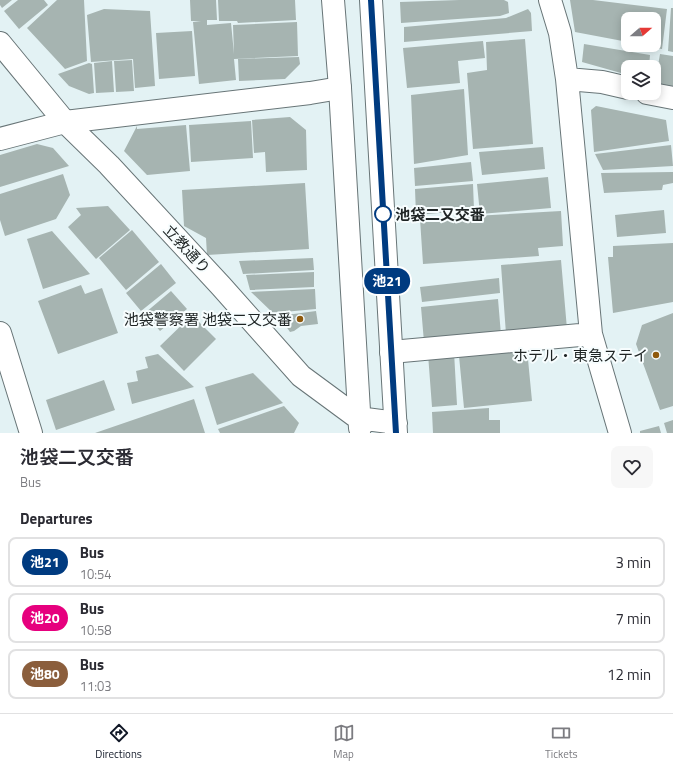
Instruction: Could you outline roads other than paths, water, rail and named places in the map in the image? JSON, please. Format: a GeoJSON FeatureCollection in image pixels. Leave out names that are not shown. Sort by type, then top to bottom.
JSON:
{"type":"FeatureCollection","features":[{"type":"Feature","properties":{"kind":"street"},"geometry":{"type":"LineString","coordinates":[[333,0],[340,88],[359,425]]}},
{"type":"Feature","properties":{"kind":"street"},"geometry":{"type":"LineString","coordinates":[[371,0],[391,352],[391,430]]}},
{"type":"Feature","properties":{"kind":"street"},"geometry":{"type":"LineString","coordinates":[[550,0],[560,33],[567,79],[591,334],[620,433]]}},
{"type":"Feature","properties":{"kind":"street","name":"立教通り"},"geometry":{"type":"LineString","coordinates":[[0,43],[66,122],[109,165],[221,286],[301,376],[359,425],[391,430]]}},
{"type":"Feature","properties":{"kind":"street"},"geometry":{"type":"LineString","coordinates":[[567,79],[602,82],[621,86]]}},
{"type":"Feature","properties":{"kind":"street"},"geometry":{"type":"LineString","coordinates":[[0,139],[66,122],[310,93],[340,88]]}},
{"type":"Feature","properties":{"kind":"street"},"geometry":{"type":"LineString","coordinates":[[661,96],[673,98]]}},
{"type":"Feature","properties":{"kind":"street"},"geometry":{"type":"LineString","coordinates":[[0,334],[31,433]]}},
{"type":"Feature","properties":{"kind":"street"},"geometry":{"type":"LineString","coordinates":[[391,352],[591,334]]}},
{"type":"Feature","properties":{"kind":"place","name":"池袋二又交番"},"geometry":{"type":"Point","coordinates":[383,214]}},
{"type":"Feature","properties":{"kind":"place","name":"池袋警察署 池袋二又交番"},"geometry":{"type":"Point","coordinates":[300,319]}},
{"type":"Feature","properties":{"kind":"place","name":"ホテル・東急ステイ"},"geometry":{"type":"Point","coordinates":[656,355]}}]}
